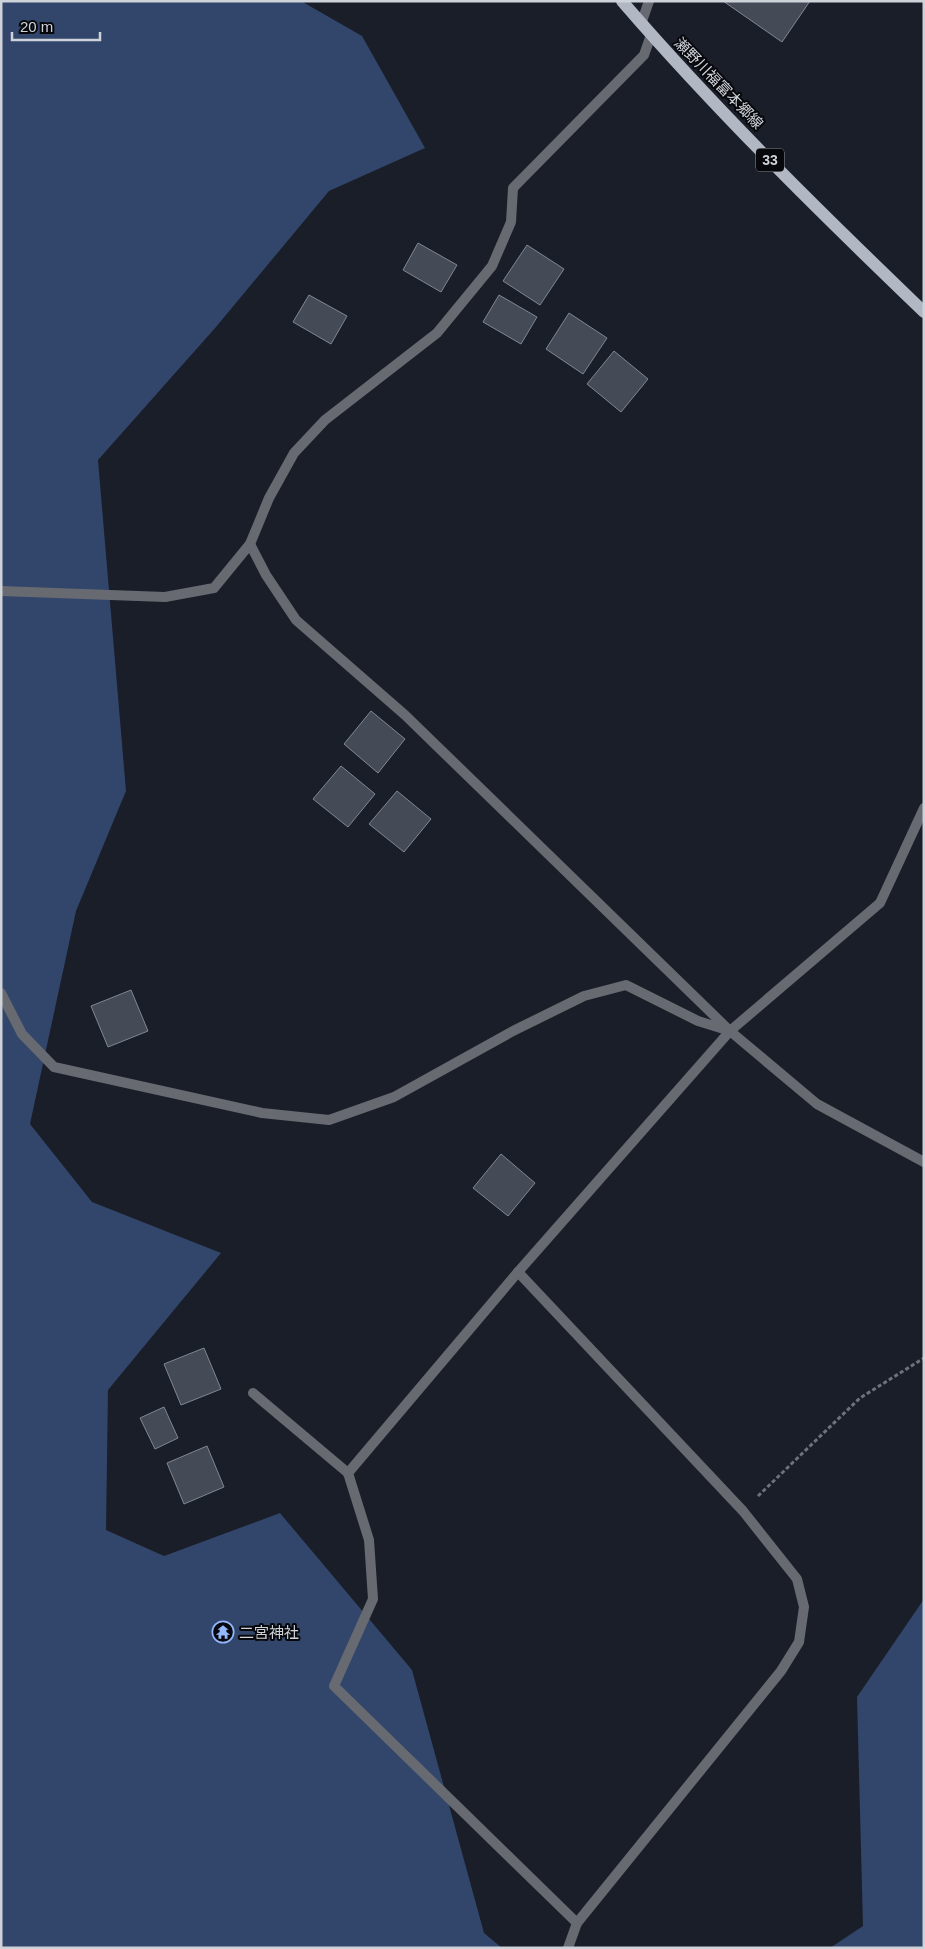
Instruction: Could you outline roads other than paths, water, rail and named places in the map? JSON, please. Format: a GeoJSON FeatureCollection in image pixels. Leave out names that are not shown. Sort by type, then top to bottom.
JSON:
{"type":"FeatureCollection","features":[{"type":"Feature","properties":{"kind":"main road","name":"瀬野川福富本郷線"},"geometry":{"type":"LineString","coordinates":[[622,1],[650,35],[830,222],[924,312]]}},
{"type":"Feature","properties":{"kind":"street"},"geometry":{"type":"LineString","coordinates":[[641,24],[649,1]]}},
{"type":"Feature","properties":{"kind":"street"},"geometry":{"type":"LineString","coordinates":[[1,591],[165,597],[214,588],[250,544],[269,498],[294,453],[325,420],[437,333],[492,266],[510,222],[513,188],[644,55],[650,35]]}},
{"type":"Feature","properties":{"kind":"street"},"geometry":{"type":"LineString","coordinates":[[250,544],[266,575],[296,620],[405,715],[730,1031],[818,1104],[924,1162]]}},
{"type":"Feature","properties":{"kind":"street"},"geometry":{"type":"LineString","coordinates":[[348,1473],[518,1272],[730,1031],[880,902],[924,808]]}},
{"type":"Feature","properties":{"kind":"street"},"geometry":{"type":"LineString","coordinates":[[1,993],[22,1034],[54,1067],[262,1113],[329,1120],[394,1097],[513,1031],[584,996],[626,985],[698,1021],[730,1031]]}},
{"type":"Feature","properties":{"kind":"street"},"geometry":{"type":"LineString","coordinates":[[518,1272],[743,1510],[798,1579],[804,1607],[799,1642],[780,1670],[577,1923],[568,1948]]}},
{"type":"Feature","properties":{"kind":"street"},"geometry":{"type":"LineString","coordinates":[[253,1393],[348,1473],[369,1540],[372,1599],[334,1686],[577,1923]]}},
{"type":"Feature","properties":{"kind":"place","name":"二宮神社"},"geometry":{"type":"Point","coordinates":[223,1632]}}]}
